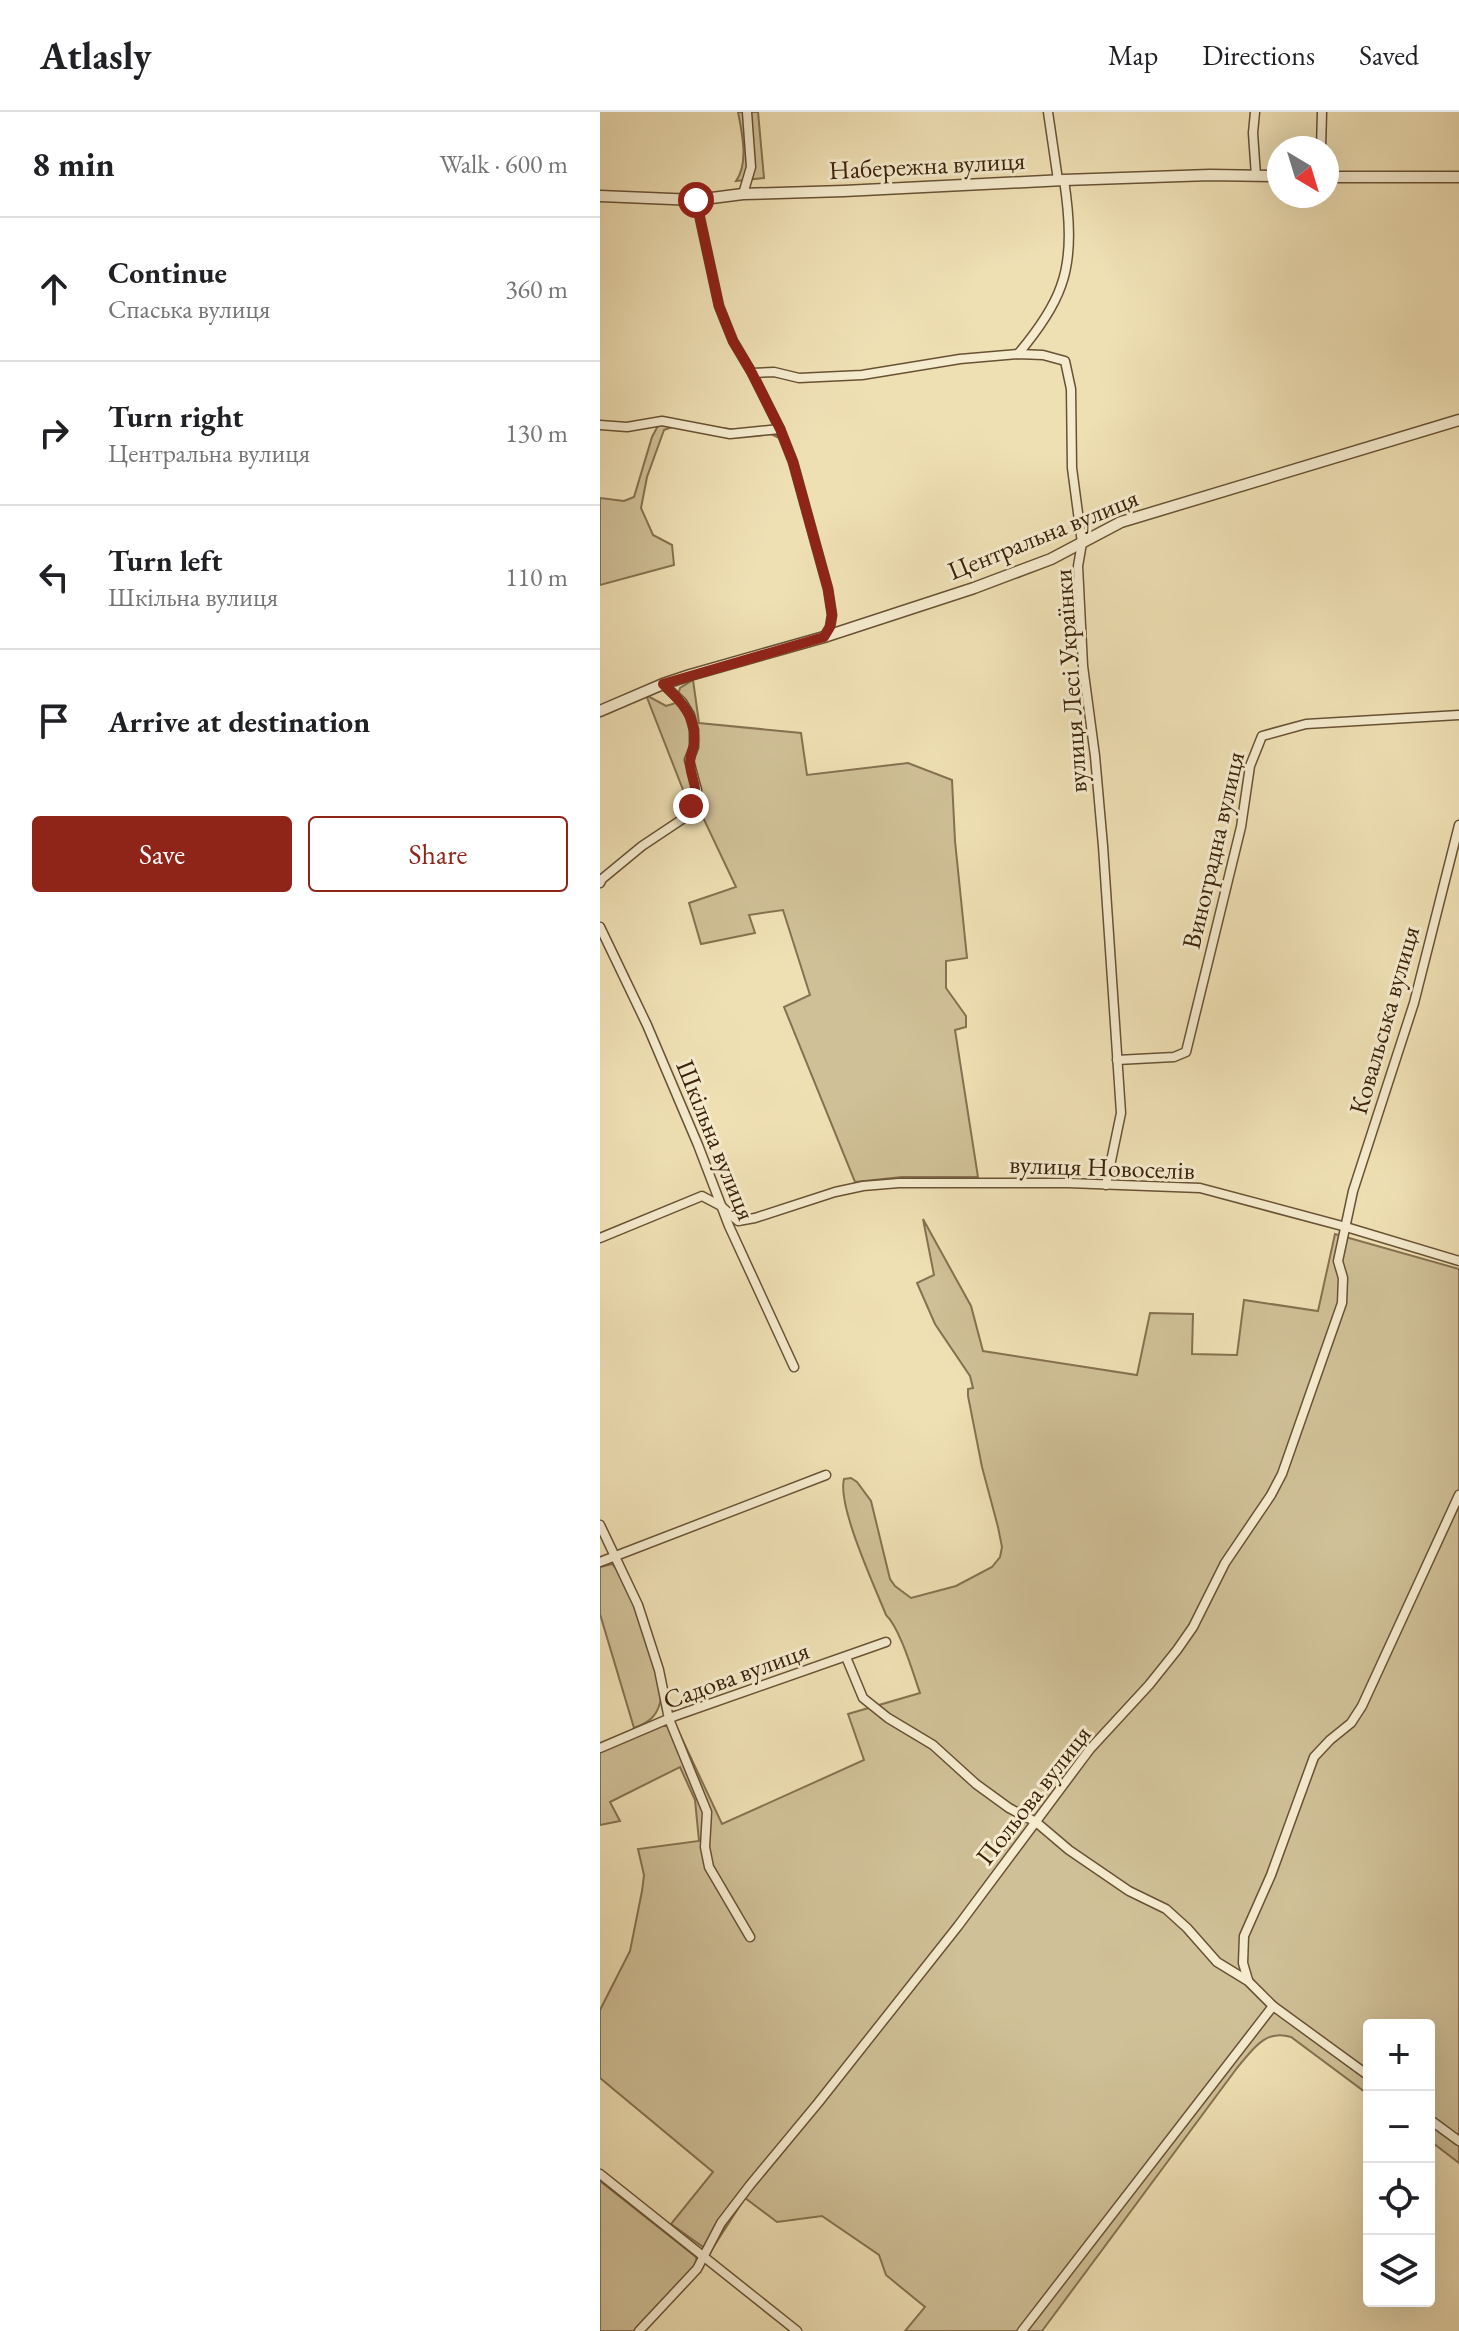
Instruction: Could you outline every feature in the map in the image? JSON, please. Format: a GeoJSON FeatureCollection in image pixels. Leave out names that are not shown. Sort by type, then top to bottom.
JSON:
{"type":"FeatureCollection","features":[{"type":"Feature","properties":{"kind":"street"},"geometry":{"type":"LineString","coordinates":[[743,194],[751,167],[747,112]]}},
{"type":"Feature","properties":{"kind":"street"},"geometry":{"type":"LineString","coordinates":[[752,373],[774,372],[799,378],[862,375],[960,359],[1018,354],[1035,334],[1061,286],[1067,243],[1068,215],[1048,112]]}},
{"type":"Feature","properties":{"kind":"street"},"geometry":{"type":"LineString","coordinates":[[1255,112],[1256,176]]}},
{"type":"Feature","properties":{"kind":"street"},"geometry":{"type":"LineString","coordinates":[[1321,136],[1322,112]]}},
{"type":"Feature","properties":{"kind":"street","name":"Набережна вулиця"},"geometry":{"type":"LineString","coordinates":[[600,196],[696,200],[743,194],[1061,180],[1267,176]]}},
{"type":"Feature","properties":{"kind":"street"},"geometry":{"type":"LineString","coordinates":[[1339,177],[1459,177]]}},
{"type":"Feature","properties":{"kind":"street"},"geometry":{"type":"LineString","coordinates":[[696,200],[719,306],[793,462],[828,589],[832,615],[824,637]]}},
{"type":"Feature","properties":{"kind":"street","name":"вулиця Лесі Українки"},"geometry":{"type":"LineString","coordinates":[[1018,354],[1043,355],[1065,361],[1071,389],[1072,468],[1082,543],[1078,566],[1083,666],[1103,846],[1121,1113],[1106,1185]]}},
{"type":"Feature","properties":{"kind":"street","name":"Центральна вулиця"},"geometry":{"type":"LineString","coordinates":[[600,711],[663,684],[824,637],[987,583],[1051,559],[1121,522],[1459,420]]}},
{"type":"Feature","properties":{"kind":"street"},"geometry":{"type":"LineString","coordinates":[[600,425],[627,427],[662,421],[730,434],[780,429]]}},
{"type":"Feature","properties":{"kind":"street"},"geometry":{"type":"LineString","coordinates":[[600,883],[642,846],[684,818],[697,790],[689,760],[694,747],[690,715],[682,702],[663,684]]}},
{"type":"Feature","properties":{"kind":"street","name":"Виноградна вулиця"},"geometry":{"type":"LineString","coordinates":[[1117,1060],[1174,1057],[1186,1052],[1241,827],[1250,766],[1262,736],[1306,724],[1459,715]]}},
{"type":"Feature","properties":{"kind":"street","name":"Ковальська вулиця"},"geometry":{"type":"LineString","coordinates":[[1346,1227],[1353,1191],[1414,1003],[1459,825]]}},
{"type":"Feature","properties":{"kind":"street","name":"Шкільна вулиця"},"geometry":{"type":"LineString","coordinates":[[600,927],[653,1038],[721,1206],[794,1367]]}},
{"type":"Feature","properties":{"kind":"street","name":"вулиця Новоселів"},"geometry":{"type":"LineString","coordinates":[[721,1206],[738,1221],[835,1192],[899,1183],[1200,1188],[1459,1261]]}},
{"type":"Feature","properties":{"kind":"street"},"geometry":{"type":"LineString","coordinates":[[600,1238],[702,1196],[721,1206]]}},
{"type":"Feature","properties":{"kind":"street","name":"Польова вулиця"},"geometry":{"type":"LineString","coordinates":[[639,2331],[704,2258],[721,2223],[742,2194],[958,1926],[1090,1749],[1149,1685],[1193,1627],[1225,1563],[1271,1495],[1284,1468],[1342,1303],[1343,1278],[1338,1261],[1346,1227]]}},
{"type":"Feature","properties":{"kind":"street"},"geometry":{"type":"LineString","coordinates":[[600,1562],[826,1475]]}},
{"type":"Feature","properties":{"kind":"street"},"geometry":{"type":"LineString","coordinates":[[1248,1981],[1243,1963],[1244,1936],[1271,1875],[1314,1757],[1351,1723],[1362,1706],[1459,1495]]}},
{"type":"Feature","properties":{"kind":"street"},"geometry":{"type":"LineString","coordinates":[[600,1525],[642,1618],[659,1670],[669,1719],[707,1812],[705,1847],[709,1867],[750,1937]]}},
{"type":"Feature","properties":{"kind":"street","name":"Садова вулиця"},"geometry":{"type":"LineString","coordinates":[[600,1748],[669,1719],[886,1642]]}},
{"type":"Feature","properties":{"kind":"street"},"geometry":{"type":"LineString","coordinates":[[846,1657],[863,1698],[888,1718],[933,1745],[976,1784],[1009,1808],[1036,1822],[1069,1850],[1129,1891],[1166,1909],[1217,1962],[1248,1981],[1273,2006],[1363,2072]]}},
{"type":"Feature","properties":{"kind":"street"},"geometry":{"type":"LineString","coordinates":[[1022,2331],[1273,2006]]}},
{"type":"Feature","properties":{"kind":"street"},"geometry":{"type":"LineString","coordinates":[[1435,2123],[1459,2141]]}},
{"type":"Feature","properties":{"kind":"street"},"geometry":{"type":"LineString","coordinates":[[600,2174],[797,2331]]}},
{"type":"Feature","properties":{"kind":"shaded area"},"geometry":{"type":"Polygon","coordinates":[[[738,112],[758,112],[764,178],[736,181],[743,157],[738,112]]]}},
{"type":"Feature","properties":{"kind":"shaded area"},"geometry":{"type":"Polygon","coordinates":[[[661,420],[737,430],[773,427],[777,437],[771,434],[729,437],[672,427],[664,430],[647,477],[641,508],[653,535],[672,545],[674,565],[600,585],[600,498],[624,501],[634,497],[652,437],[661,420]]]}},
{"type":"Feature","properties":{"kind":"shaded area"},"geometry":{"type":"Polygon","coordinates":[[[693,680],[699,723],[801,733],[807,775],[908,763],[952,780],[967,958],[946,961],[946,988],[966,1016],[966,1027],[955,1030],[978,1177],[902,1177],[855,1182],[784,1007],[810,995],[783,910],[749,915],[755,933],[701,944],[689,903],[736,887],[700,811],[687,800],[646,695],[666,706],[676,703],[680,688],[693,680]]]}},
{"type":"Feature","properties":{"kind":"shaded area"},"geometry":{"type":"Polygon","coordinates":[[[923,1219],[971,1306],[983,1351],[1137,1375],[1150,1313],[1193,1314],[1192,1354],[1237,1355],[1244,1300],[1318,1311],[1335,1234],[1459,1269],[1459,2163],[1435,2145],[1435,2019],[1363,2019],[1363,2091],[1291,2037],[1267,2038],[1237,2068],[1042,2331],[905,2331],[925,2307],[886,2275],[879,2255],[822,2216],[777,2222],[745,2198],[710,2252],[671,2224],[713,2172],[600,2078],[600,2010],[630,1951],[644,1875],[638,1849],[699,1841],[695,1800],[680,1767],[610,1802],[620,1821],[600,1825],[600,1750],[657,1726],[676,1726],[722,1824],[864,1760],[848,1714],[920,1693],[901,1640],[886,1615],[858,1547],[846,1508],[844,1479],[851,1478],[857,1482],[871,1501],[890,1579],[911,1598],[956,1586],[992,1567],[1000,1557],[1002,1547],[968,1396],[968,1389],[973,1388],[970,1376],[935,1324],[917,1283],[934,1275],[923,1219]]]}},
{"type":"Feature","properties":{"kind":"shaded area"},"geometry":{"type":"Polygon","coordinates":[[[612,1564],[636,1609],[652,1654],[660,1692],[660,1703],[653,1716],[634,1728],[600,1614],[600,1567],[612,1564]]]}},
{"type":"Feature","properties":{"kind":"shaded area"},"geometry":{"type":"Polygon","coordinates":[[[600,2181],[696,2257],[697,2264],[636,2331],[600,2331],[600,2181]]]}},
{"type":"Feature","properties":{"kind":"route"},"geometry":{"type":"LineString","coordinates":[[691,806],[697,790],[689,760],[694,747],[694,730],[682,702],[663,684],[824,637],[832,615],[828,589],[793,462],[719,306],[696,200]]}}]}
